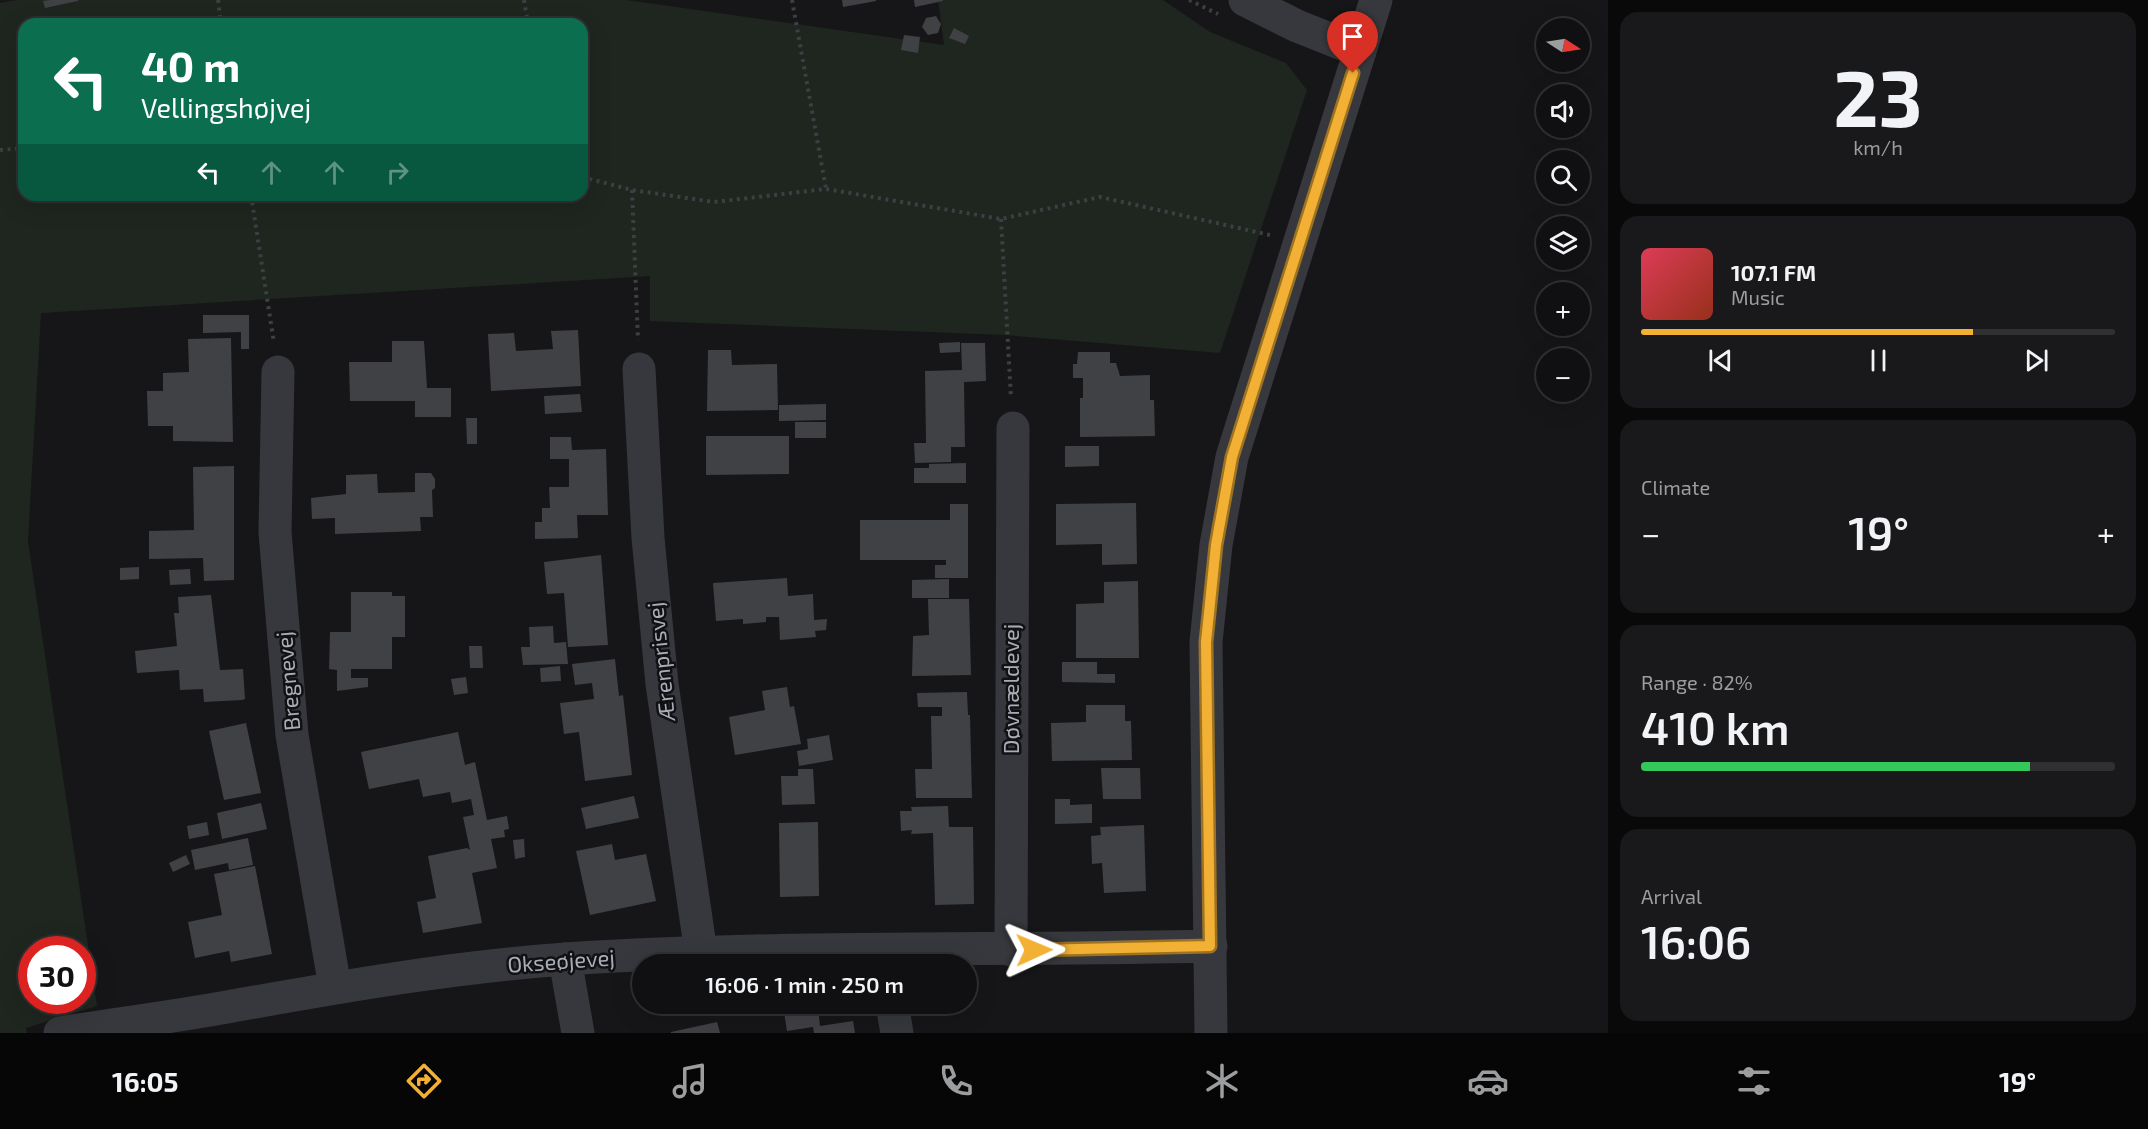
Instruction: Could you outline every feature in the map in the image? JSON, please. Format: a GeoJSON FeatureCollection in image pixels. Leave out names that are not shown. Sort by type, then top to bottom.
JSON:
{"type":"FeatureCollection","features":[{"type":"Feature","properties":{"kind":"street"},"geometry":{"type":"LineString","coordinates":[[1245,0],[1297,26],[1360,51]]}},
{"type":"Feature","properties":{"kind":"street"},"geometry":{"type":"LineString","coordinates":[[1211,1033],[1206,642],[1216,545],[1232,457],[1376,0]]}},
{"type":"Feature","properties":{"kind":"street","name":"Ærenprisvej"},"geometry":{"type":"LineString","coordinates":[[639,369],[648,538],[662,684],[701,953]]}},
{"type":"Feature","properties":{"kind":"street","name":"Bregnevej"},"geometry":{"type":"LineString","coordinates":[[279,372],[274,532],[292,735],[335,987]]}},
{"type":"Feature","properties":{"kind":"street","name":"Døvnældevej"},"geometry":{"type":"LineString","coordinates":[[1011,950],[1013,428]]}},
{"type":"Feature","properties":{"kind":"street","name":"Okseøjevej"},"geometry":{"type":"LineString","coordinates":[[940,954],[1011,950],[1210,946]]}},
{"type":"Feature","properties":{"kind":"street","name":"Okseøjevej"},"geometry":{"type":"LineString","coordinates":[[60,1033],[227,1020],[335,987],[565,959],[701,953],[747,954]]}},
{"type":"Feature","properties":{"kind":"street"},"geometry":{"type":"LineString","coordinates":[[565,959],[578,1033]]}},
{"type":"Feature","properties":{"kind":"street"},"geometry":{"type":"LineString","coordinates":[[894,1014],[897,1033]]}},
{"type":"Feature","properties":{"kind":"path"},"geometry":{"type":"LineString","coordinates":[[218,0],[220,18]]}},
{"type":"Feature","properties":{"kind":"path"},"geometry":{"type":"LineString","coordinates":[[524,0],[527,18]]}},
{"type":"Feature","properties":{"kind":"path"},"geometry":{"type":"LineString","coordinates":[[792,0],[826,189]]}},
{"type":"Feature","properties":{"kind":"path"},"geometry":{"type":"LineString","coordinates":[[0,150],[18,148]]}},
{"type":"Feature","properties":{"kind":"path"},"geometry":{"type":"LineString","coordinates":[[588,179],[633,190],[714,202],[826,189],[1001,219],[1100,197],[1270,235],[1298,247]]}},
{"type":"Feature","properties":{"kind":"path"},"geometry":{"type":"LineString","coordinates":[[633,190],[639,369]]}},
{"type":"Feature","properties":{"kind":"path"},"geometry":{"type":"LineString","coordinates":[[252,201],[279,372]]}},
{"type":"Feature","properties":{"kind":"path"},"geometry":{"type":"LineString","coordinates":[[1001,219],[1013,428]]}},
{"type":"Feature","properties":{"kind":"shaded area"},"geometry":{"type":"Polygon","coordinates":[[[17,0],[627,0],[944,45],[938,0],[1163,0],[1210,32],[1286,63],[1307,90],[1220,353],[1005,335],[650,321],[650,276],[41,313],[28,541],[87,936],[18,936],[18,1014],[71,1014],[26,1028],[27,1033],[0,1033],[0,3],[17,0]]]}},
{"type":"Feature","properties":{"kind":"building"},"geometry":{"type":"Polygon","coordinates":[[[842,0],[876,0],[876,1],[843,7],[842,0]]]}},
{"type":"Feature","properties":{"kind":"building"},"geometry":{"type":"Polygon","coordinates":[[[914,0],[943,0],[943,1],[915,7],[914,0]]]}},
{"type":"Feature","properties":{"kind":"building"},"geometry":{"type":"Polygon","coordinates":[[[43,1],[78,1],[45,8],[43,1]]]}},
{"type":"Feature","properties":{"kind":"building"},"geometry":{"type":"Polygon","coordinates":[[[936,16],[941,24],[938,33],[928,35],[922,27],[926,18],[936,16]]]}},
{"type":"Feature","properties":{"kind":"building"},"geometry":{"type":"Polygon","coordinates":[[[954,28],[969,36],[965,44],[949,38],[954,28]]]}},
{"type":"Feature","properties":{"kind":"building"},"geometry":{"type":"Polygon","coordinates":[[[904,35],[920,37],[918,53],[901,50],[904,35]]]}},
{"type":"Feature","properties":{"kind":"building"},"geometry":{"type":"Polygon","coordinates":[[[203,315],[249,315],[249,349],[241,349],[241,332],[203,333],[203,315]]]}},
{"type":"Feature","properties":{"kind":"building"},"geometry":{"type":"Polygon","coordinates":[[[578,330],[581,386],[491,391],[488,334],[514,333],[516,351],[553,349],[551,331],[578,330]]]}},
{"type":"Feature","properties":{"kind":"building"},"geometry":{"type":"Polygon","coordinates":[[[231,338],[233,442],[173,441],[173,426],[148,426],[147,391],[163,391],[163,373],[189,372],[188,339],[231,338]]]}},
{"type":"Feature","properties":{"kind":"building"},"geometry":{"type":"Polygon","coordinates":[[[392,341],[424,341],[427,388],[451,388],[451,417],[415,417],[415,401],[350,401],[349,362],[392,362],[392,341]]]}},
{"type":"Feature","properties":{"kind":"building"},"geometry":{"type":"Polygon","coordinates":[[[960,342],[960,352],[940,353],[939,343],[960,342]]]}},
{"type":"Feature","properties":{"kind":"building"},"geometry":{"type":"Polygon","coordinates":[[[961,343],[985,343],[986,381],[964,382],[965,447],[951,447],[951,462],[915,463],[914,443],[926,443],[925,371],[962,370],[961,343]]]}},
{"type":"Feature","properties":{"kind":"building"},"geometry":{"type":"Polygon","coordinates":[[[708,350],[731,350],[732,365],[777,364],[778,410],[707,411],[708,350]]]}},
{"type":"Feature","properties":{"kind":"building"},"geometry":{"type":"Polygon","coordinates":[[[1078,352],[1110,352],[1110,363],[1116,363],[1120,376],[1150,375],[1150,400],[1154,400],[1155,436],[1080,437],[1080,398],[1083,398],[1083,378],[1073,378],[1073,364],[1077,364],[1078,352]]]}},
{"type":"Feature","properties":{"kind":"building"},"geometry":{"type":"Polygon","coordinates":[[[580,394],[582,412],[545,414],[544,396],[580,394]]]}},
{"type":"Feature","properties":{"kind":"building"},"geometry":{"type":"Polygon","coordinates":[[[826,404],[826,420],[779,421],[779,405],[826,404]]]}},
{"type":"Feature","properties":{"kind":"building"},"geometry":{"type":"Polygon","coordinates":[[[466,418],[477,418],[477,444],[467,444],[466,418]]]}},
{"type":"Feature","properties":{"kind":"building"},"geometry":{"type":"Polygon","coordinates":[[[795,422],[826,422],[826,438],[795,438],[795,422]]]}},
{"type":"Feature","properties":{"kind":"building"},"geometry":{"type":"Polygon","coordinates":[[[706,436],[789,436],[789,474],[706,475],[706,436]]]}},
{"type":"Feature","properties":{"kind":"building"},"geometry":{"type":"Polygon","coordinates":[[[550,437],[571,437],[572,450],[606,449],[608,515],[577,515],[578,538],[535,539],[535,522],[542,522],[542,508],[550,508],[549,487],[569,487],[569,459],[550,459],[550,437]]]}},
{"type":"Feature","properties":{"kind":"building"},"geometry":{"type":"Polygon","coordinates":[[[1065,446],[1099,446],[1099,466],[1065,467],[1065,446]]]}},
{"type":"Feature","properties":{"kind":"building"},"geometry":{"type":"Polygon","coordinates":[[[966,463],[966,483],[914,483],[914,468],[929,468],[929,464],[966,463]]]}},
{"type":"Feature","properties":{"kind":"building"},"geometry":{"type":"Polygon","coordinates":[[[234,466],[234,580],[204,581],[203,558],[149,559],[149,531],[194,530],[193,467],[234,466]]]}},
{"type":"Feature","properties":{"kind":"building"},"geometry":{"type":"Polygon","coordinates":[[[415,473],[431,473],[435,479],[435,488],[432,490],[433,517],[420,517],[421,531],[335,534],[335,518],[312,519],[311,498],[346,494],[346,475],[377,474],[378,493],[415,492],[415,473]]]}},
{"type":"Feature","properties":{"kind":"building"},"geometry":{"type":"Polygon","coordinates":[[[1136,503],[1137,564],[1102,565],[1102,544],[1056,545],[1056,504],[1136,503]]]}},
{"type":"Feature","properties":{"kind":"building"},"geometry":{"type":"Polygon","coordinates":[[[950,504],[968,504],[968,578],[935,578],[935,565],[946,565],[946,560],[860,560],[860,520],[950,520],[950,504]]]}},
{"type":"Feature","properties":{"kind":"building"},"geometry":{"type":"Polygon","coordinates":[[[601,555],[608,645],[568,647],[564,593],[547,594],[544,562],[601,555]]]}},
{"type":"Feature","properties":{"kind":"building"},"geometry":{"type":"Polygon","coordinates":[[[139,567],[139,579],[120,580],[120,568],[139,567]]]}},
{"type":"Feature","properties":{"kind":"building"},"geometry":{"type":"Polygon","coordinates":[[[190,569],[191,584],[170,585],[169,570],[190,569]]]}},
{"type":"Feature","properties":{"kind":"building"},"geometry":{"type":"Polygon","coordinates":[[[787,578],[788,596],[813,594],[814,620],[827,619],[826,630],[815,631],[816,637],[780,640],[779,617],[766,617],[766,622],[743,624],[743,619],[716,621],[713,583],[787,578]]]}},
{"type":"Feature","properties":{"kind":"building"},"geometry":{"type":"Polygon","coordinates":[[[949,579],[949,598],[912,598],[912,580],[949,579]]]}},
{"type":"Feature","properties":{"kind":"building"},"geometry":{"type":"Polygon","coordinates":[[[1138,581],[1139,658],[1076,658],[1076,604],[1104,603],[1104,582],[1138,581]]]}},
{"type":"Feature","properties":{"kind":"building"},"geometry":{"type":"Polygon","coordinates":[[[351,592],[392,592],[392,596],[405,596],[405,637],[392,637],[392,669],[351,669],[351,678],[368,678],[368,687],[337,691],[337,670],[329,669],[330,632],[351,632],[351,592]]]}},
{"type":"Feature","properties":{"kind":"building"},"geometry":{"type":"Polygon","coordinates":[[[211,595],[220,670],[243,669],[245,699],[242,700],[204,702],[203,689],[180,690],[179,670],[137,673],[135,651],[177,646],[174,613],[179,613],[178,597],[211,595]]]}},
{"type":"Feature","properties":{"kind":"building"},"geometry":{"type":"Polygon","coordinates":[[[928,599],[969,599],[971,675],[912,676],[913,636],[929,635],[928,599]]]}},
{"type":"Feature","properties":{"kind":"building"},"geometry":{"type":"Polygon","coordinates":[[[553,626],[554,643],[566,642],[568,664],[523,665],[521,647],[530,647],[529,627],[553,626]]]}},
{"type":"Feature","properties":{"kind":"building"},"geometry":{"type":"Polygon","coordinates":[[[469,646],[482,646],[483,668],[470,668],[469,646]]]}},
{"type":"Feature","properties":{"kind":"building"},"geometry":{"type":"Polygon","coordinates":[[[615,659],[619,696],[623,695],[632,775],[585,781],[579,732],[564,734],[560,703],[594,699],[592,683],[575,685],[572,664],[615,659]]]}},
{"type":"Feature","properties":{"kind":"building"},"geometry":{"type":"Polygon","coordinates":[[[1062,662],[1097,662],[1097,674],[1115,674],[1115,683],[1062,682],[1062,662]]]}},
{"type":"Feature","properties":{"kind":"building"},"geometry":{"type":"Polygon","coordinates":[[[560,666],[561,681],[541,682],[540,668],[560,666]]]}},
{"type":"Feature","properties":{"kind":"building"},"geometry":{"type":"Polygon","coordinates":[[[466,677],[468,693],[454,695],[451,679],[466,677]]]}},
{"type":"Feature","properties":{"kind":"building"},"geometry":{"type":"Polygon","coordinates":[[[787,687],[790,707],[794,706],[801,744],[735,755],[729,717],[765,710],[762,691],[787,687]]]}},
{"type":"Feature","properties":{"kind":"building"},"geometry":{"type":"Polygon","coordinates":[[[967,692],[968,715],[970,715],[972,798],[916,798],[915,769],[932,769],[931,716],[942,716],[942,707],[918,707],[917,693],[967,692]]]}},
{"type":"Feature","properties":{"kind":"building"},"geometry":{"type":"Polygon","coordinates":[[[1086,705],[1125,705],[1125,721],[1131,721],[1132,760],[1052,761],[1051,723],[1086,722],[1086,705]]]}},
{"type":"Feature","properties":{"kind":"building"},"geometry":{"type":"Polygon","coordinates":[[[246,723],[261,793],[224,800],[209,731],[246,723]]]}},
{"type":"Feature","properties":{"kind":"building"},"geometry":{"type":"Polygon","coordinates":[[[458,732],[465,765],[475,762],[487,820],[507,816],[509,829],[504,830],[505,837],[491,839],[497,868],[472,873],[482,923],[423,933],[417,902],[436,898],[428,856],[467,848],[470,850],[463,817],[474,815],[471,799],[452,803],[450,792],[423,797],[419,779],[369,789],[361,752],[458,732]]]}},
{"type":"Feature","properties":{"kind":"building"},"geometry":{"type":"Polygon","coordinates":[[[829,735],[833,760],[799,766],[797,751],[808,749],[807,739],[829,735]]]}},
{"type":"Feature","properties":{"kind":"building"},"geometry":{"type":"Polygon","coordinates":[[[1101,768],[1140,768],[1141,799],[1103,799],[1101,768]]]}},
{"type":"Feature","properties":{"kind":"building"},"geometry":{"type":"Polygon","coordinates":[[[798,769],[813,769],[815,804],[782,805],[781,776],[798,776],[798,769]]]}},
{"type":"Feature","properties":{"kind":"building"},"geometry":{"type":"Polygon","coordinates":[[[634,796],[639,818],[586,829],[581,808],[634,796]]]}},
{"type":"Feature","properties":{"kind":"building"},"geometry":{"type":"Polygon","coordinates":[[[1055,799],[1070,799],[1070,805],[1092,804],[1092,823],[1055,824],[1055,799]]]}},
{"type":"Feature","properties":{"kind":"building"},"geometry":{"type":"Polygon","coordinates":[[[261,803],[267,829],[222,839],[217,813],[261,803]]]}},
{"type":"Feature","properties":{"kind":"building"},"geometry":{"type":"Polygon","coordinates":[[[948,806],[949,827],[973,827],[974,904],[935,905],[933,833],[911,834],[912,830],[901,831],[900,811],[912,811],[911,807],[948,806]]]}},
{"type":"Feature","properties":{"kind":"building"},"geometry":{"type":"Polygon","coordinates":[[[207,822],[209,835],[189,839],[187,826],[207,822]]]}},
{"type":"Feature","properties":{"kind":"building"},"geometry":{"type":"Polygon","coordinates":[[[818,822],[819,896],[780,897],[779,823],[818,822]]]}},
{"type":"Feature","properties":{"kind":"building"},"geometry":{"type":"Polygon","coordinates":[[[1144,825],[1146,891],[1104,893],[1102,863],[1092,864],[1091,836],[1101,835],[1100,827],[1144,825]]]}},
{"type":"Feature","properties":{"kind":"building"},"geometry":{"type":"Polygon","coordinates":[[[248,838],[253,865],[229,870],[228,863],[195,870],[191,850],[248,838]]]}},
{"type":"Feature","properties":{"kind":"building"},"geometry":{"type":"Polygon","coordinates":[[[524,839],[525,857],[515,859],[513,840],[524,839]]]}},
{"type":"Feature","properties":{"kind":"building"},"geometry":{"type":"Polygon","coordinates":[[[612,844],[615,860],[646,854],[656,901],[590,915],[576,851],[612,844]]]}},
{"type":"Feature","properties":{"kind":"building"},"geometry":{"type":"Polygon","coordinates":[[[186,855],[190,864],[173,872],[169,863],[186,855]]]}},
{"type":"Feature","properties":{"kind":"building"},"geometry":{"type":"Polygon","coordinates":[[[255,866],[272,954],[231,962],[229,951],[195,958],[188,922],[222,915],[214,874],[255,866]]]}},
{"type":"Feature","properties":{"kind":"building"},"geometry":{"type":"Polygon","coordinates":[[[784,1014],[819,1014],[820,1026],[853,1021],[855,1033],[814,1033],[813,1027],[787,1031],[784,1014]]]}},
{"type":"Feature","properties":{"kind":"building"},"geometry":{"type":"Polygon","coordinates":[[[717,1022],[720,1033],[671,1033],[671,1032],[717,1022]]]}},
{"type":"Feature","properties":{"kind":"route"},"geometry":{"type":"LineString","coordinates":[[1034,950],[1210,946],[1206,642],[1216,545],[1232,457],[1353,73]]}}]}
